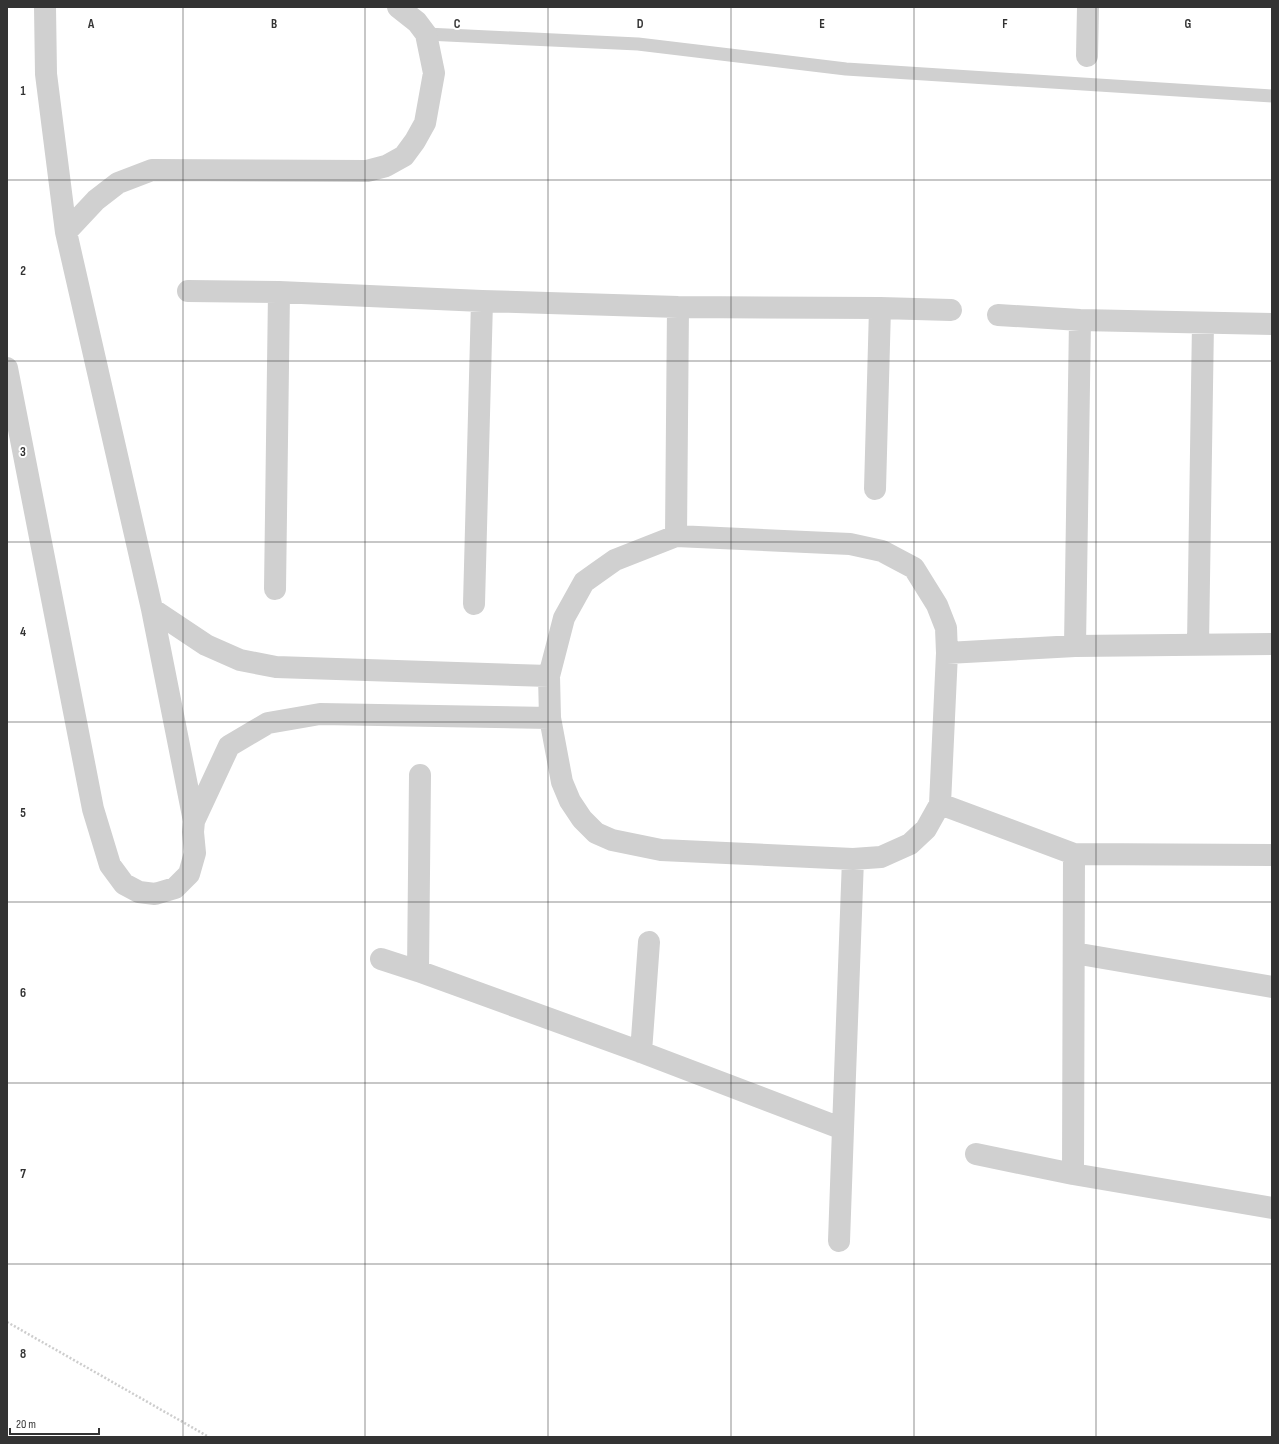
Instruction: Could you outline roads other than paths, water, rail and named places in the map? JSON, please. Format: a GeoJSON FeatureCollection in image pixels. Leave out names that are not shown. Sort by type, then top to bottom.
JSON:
{"type":"FeatureCollection","features":[{"type":"Feature","properties":{"kind":"street"},"geometry":{"type":"LineString","coordinates":[[7,368],[93,810],[110,865],[124,884],[139,892],[155,894],[175,888],[189,874],[195,853],[193,832],[194,821],[152,609],[66,232],[46,74],[45,7]]}},
{"type":"Feature","properties":{"kind":"street"},"geometry":{"type":"LineString","coordinates":[[66,232],[96,200],[118,183],[152,170],[367,171],[386,166],[404,156],[415,141],[425,123],[434,73],[426,34],[417,22],[398,7]]}},
{"type":"Feature","properties":{"kind":"street"},"geometry":{"type":"LineString","coordinates":[[1087,56],[1088,7]]}},
{"type":"Feature","properties":{"kind":"street"},"geometry":{"type":"LineString","coordinates":[[188,291],[279,292],[482,302],[678,307],[880,308],[951,310]]}},
{"type":"Feature","properties":{"kind":"street"},"geometry":{"type":"LineString","coordinates":[[275,590],[279,292]]}},
{"type":"Feature","properties":{"kind":"street"},"geometry":{"type":"LineString","coordinates":[[474,604],[482,302]]}},
{"type":"Feature","properties":{"kind":"street"},"geometry":{"type":"LineString","coordinates":[[676,536],[678,307]]}},
{"type":"Feature","properties":{"kind":"street"},"geometry":{"type":"LineString","coordinates":[[875,489],[880,308]]}},
{"type":"Feature","properties":{"kind":"street"},"geometry":{"type":"LineString","coordinates":[[998,316],[1080,320],[1272,324]]}},
{"type":"Feature","properties":{"kind":"street"},"geometry":{"type":"LineString","coordinates":[[1076,646],[1080,320]]}},
{"type":"Feature","properties":{"kind":"street"},"geometry":{"type":"LineString","coordinates":[[1198,644],[1203,323]]}},
{"type":"Feature","properties":{"kind":"street"},"geometry":{"type":"LineString","coordinates":[[676,536],[850,544],[882,551],[914,568],[937,605],[946,628],[947,653],[940,804],[926,829],[910,844],[881,857],[853,860],[661,850],[612,840],[596,833],[582,819],[570,801],[562,782],[550,718],[549,676],[564,618],[584,582],[615,560],[676,536]]}},
{"type":"Feature","properties":{"kind":"street"},"geometry":{"type":"LineString","coordinates":[[152,609],[206,645],[240,660],[276,667],[549,676]]}},
{"type":"Feature","properties":{"kind":"street"},"geometry":{"type":"LineString","coordinates":[[947,653],[1076,646],[1272,644]]}},
{"type":"Feature","properties":{"kind":"street"},"geometry":{"type":"LineString","coordinates":[[194,821],[229,746],[268,723],[320,714],[550,718]]}},
{"type":"Feature","properties":{"kind":"street"},"geometry":{"type":"LineString","coordinates":[[418,971],[420,775]]}},
{"type":"Feature","properties":{"kind":"street"},"geometry":{"type":"LineString","coordinates":[[940,804],[1074,854],[1272,855]]}},
{"type":"Feature","properties":{"kind":"street"},"geometry":{"type":"LineString","coordinates":[[1073,1174],[1074,854]]}},
{"type":"Feature","properties":{"kind":"street"},"geometry":{"type":"LineString","coordinates":[[839,1241],[853,860]]}},
{"type":"Feature","properties":{"kind":"street"},"geometry":{"type":"LineString","coordinates":[[641,1052],[649,942]]}},
{"type":"Feature","properties":{"kind":"street"},"geometry":{"type":"LineString","coordinates":[[1074,953],[1272,987]]}},
{"type":"Feature","properties":{"kind":"street"},"geometry":{"type":"LineString","coordinates":[[380,959],[418,971],[641,1052],[843,1129]]}},
{"type":"Feature","properties":{"kind":"street"},"geometry":{"type":"LineString","coordinates":[[976,1154],[1073,1174],[1272,1208]]}},
{"type":"Feature","properties":{"kind":"lane"},"geometry":{"type":"LineString","coordinates":[[426,34],[638,44],[846,69],[1272,96]]}}]}
